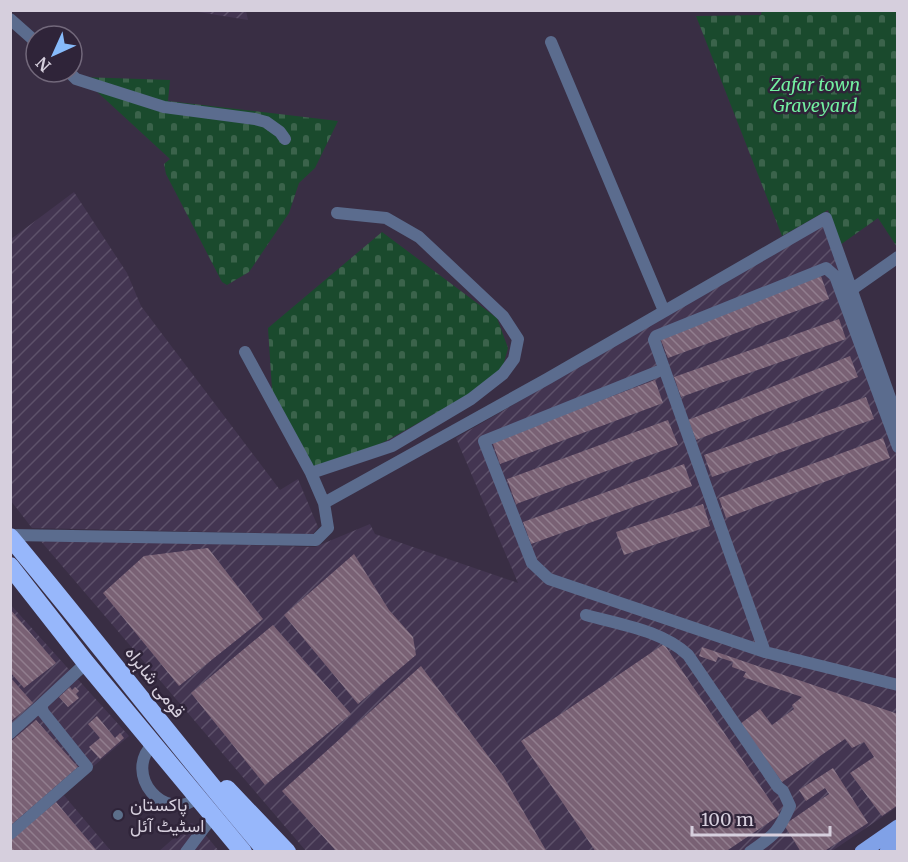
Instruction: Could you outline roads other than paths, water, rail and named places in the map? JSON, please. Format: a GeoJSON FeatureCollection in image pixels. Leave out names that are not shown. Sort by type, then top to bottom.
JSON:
{"type":"FeatureCollection","features":[{"type":"Feature","properties":{"kind":"highway","name":"قومی شاہراہ"},"geometry":{"type":"LineString","coordinates":[[10,536],[186,757],[264,848]]}},
{"type":"Feature","properties":{"kind":"highway"},"geometry":{"type":"LineString","coordinates":[[10,566],[86,663],[243,852]]}},
{"type":"Feature","properties":{"kind":"highway"},"geometry":{"type":"LineString","coordinates":[[186,757],[222,783],[286,852]]}},
{"type":"Feature","properties":{"kind":"main road"},"geometry":{"type":"LineString","coordinates":[[862,852],[897,827]]}},
{"type":"Feature","properties":{"kind":"main road"},"geometry":{"type":"LineString","coordinates":[[887,852],[897,845]]}},
{"type":"Feature","properties":{"kind":"street"},"geometry":{"type":"LineString","coordinates":[[10,19],[24,31]]}},
{"type":"Feature","properties":{"kind":"street"},"geometry":{"type":"LineString","coordinates":[[551,42],[664,311]]}},
{"type":"Feature","properties":{"kind":"street"},"geometry":{"type":"LineString","coordinates":[[84,81],[164,106],[266,122],[280,132],[285,139]]}},
{"type":"Feature","properties":{"kind":"street"},"geometry":{"type":"LineString","coordinates":[[311,473],[392,447],[471,399],[503,374],[514,358],[518,339],[494,307],[410,231],[386,218],[337,213]]}},
{"type":"Feature","properties":{"kind":"street"},"geometry":{"type":"LineString","coordinates":[[324,503],[826,218],[896,412]]}},
{"type":"Feature","properties":{"kind":"street"},"geometry":{"type":"LineString","coordinates":[[851,290],[897,257]]}},
{"type":"Feature","properties":{"kind":"street"},"geometry":{"type":"LineString","coordinates":[[765,652],[654,340],[658,333],[826,268],[835,276],[897,447]]}},
{"type":"Feature","properties":{"kind":"street"},"geometry":{"type":"LineString","coordinates":[[10,536],[316,540],[328,528],[324,503],[311,473],[245,352]]}},
{"type":"Feature","properties":{"kind":"street"},"geometry":{"type":"LineString","coordinates":[[664,369],[484,441],[532,563],[538,572],[549,579],[765,652],[897,685]]}},
{"type":"Feature","properties":{"kind":"street"},"geometry":{"type":"LineString","coordinates":[[586,615],[663,637],[676,644],[688,655],[778,787],[783,791],[789,806],[780,827],[776,834],[750,852]]}},
{"type":"Feature","properties":{"kind":"street"},"geometry":{"type":"LineString","coordinates":[[10,733],[86,663]]}},
{"type":"Feature","properties":{"kind":"street"},"geometry":{"type":"LineString","coordinates":[[10,834],[87,767],[43,712],[41,705]]}},
{"type":"Feature","properties":{"kind":"street"},"geometry":{"type":"LineString","coordinates":[[153,744],[145,752],[141,769],[145,785],[156,799],[172,806],[189,805],[198,797]]}},
{"type":"Feature","properties":{"kind":"street"},"geometry":{"type":"LineString","coordinates":[[186,852],[213,816]]}},
{"type":"Feature","properties":{"kind":"place","name":"پاکستان اسٹیٹ آئل"},"geometry":{"type":"Point","coordinates":[118,815]}},
{"type":"Feature","properties":{"kind":"park label","name":"Zafar town Graveyard"},"geometry":{"type":"Point","coordinates":[815,95]}}]}
